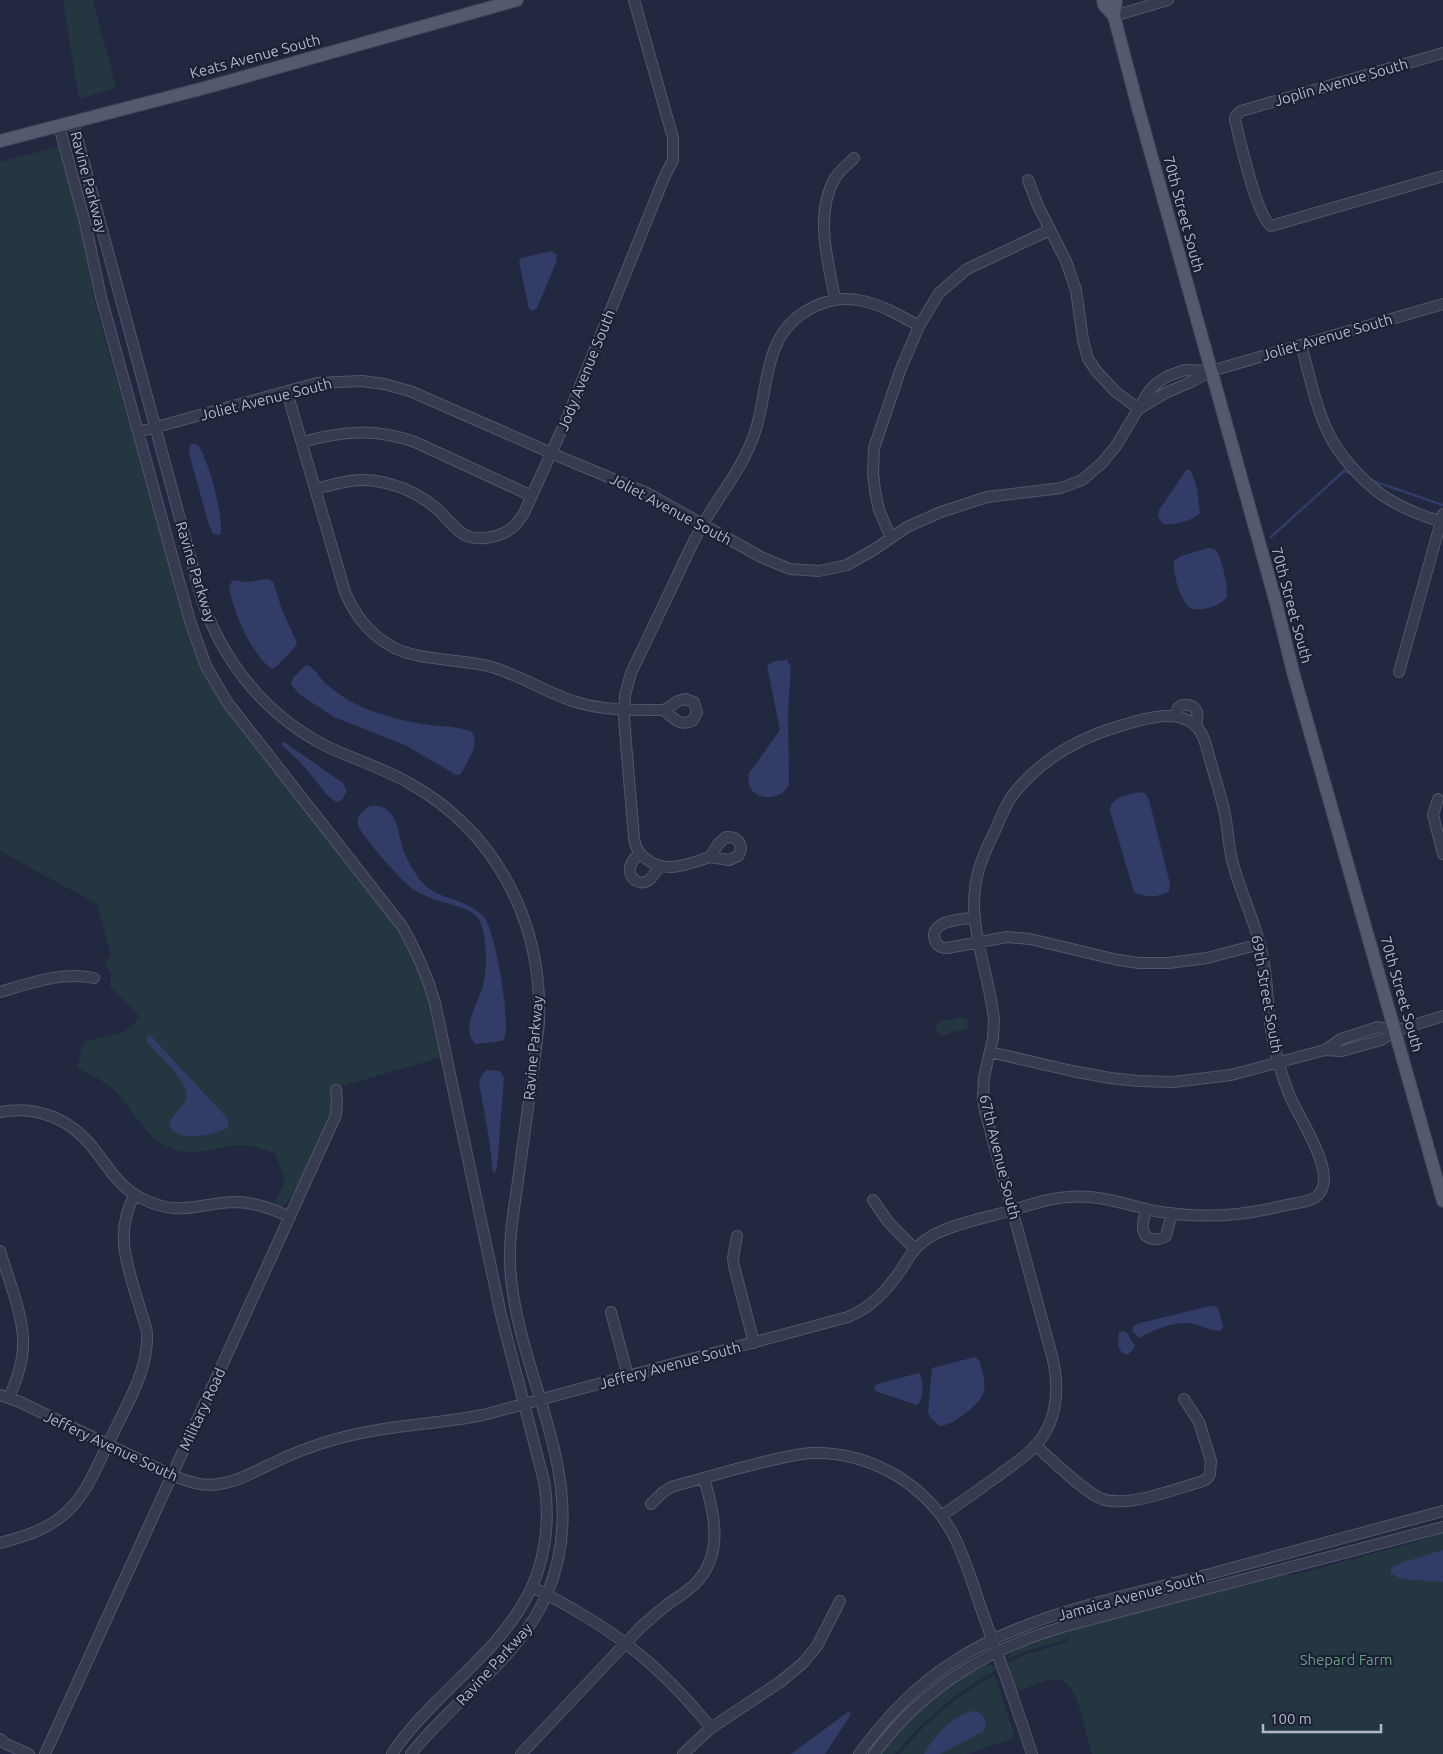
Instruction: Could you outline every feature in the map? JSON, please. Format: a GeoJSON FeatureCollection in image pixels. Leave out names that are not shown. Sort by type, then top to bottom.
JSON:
{"type":"FeatureCollection","features":[{"type":"Feature","properties":{"kind":"main road","name":"Keats Avenue South"},"geometry":{"type":"LineString","coordinates":[[0,141],[208,87],[517,0]]}},
{"type":"Feature","properties":{"kind":"main road","name":"70th Street South"},"geometry":{"type":"LineString","coordinates":[[1103,0],[1104,5],[1114,16]]}},
{"type":"Feature","properties":{"kind":"main road","name":"70th Street South"},"geometry":{"type":"LineString","coordinates":[[1116,0],[1114,16],[1136,104],[1276,603],[1293,672],[1443,1201]]}},
{"type":"Feature","properties":{"kind":"street","name":"Jody Avenue South"},"geometry":{"type":"LineString","coordinates":[[316,489],[358,479],[392,485],[423,499],[435,507],[464,535],[475,538],[497,536],[510,530],[524,513],[568,416],[672,160],[673,138],[634,0]]}},
{"type":"Feature","properties":{"kind":"street"},"geometry":{"type":"LineString","coordinates":[[1114,16],[1168,0]]}},
{"type":"Feature","properties":{"kind":"street","name":"Joplin Avenue South"},"geometry":{"type":"LineString","coordinates":[[1443,53],[1240,112],[1235,117],[1258,202],[1266,222],[1271,226],[1443,176]]}},
{"type":"Feature","properties":{"kind":"street","name":"Ravine Parkway"},"geometry":{"type":"LineString","coordinates":[[73,122],[154,428],[203,603],[221,645],[244,678],[275,712],[299,730],[330,748],[403,780],[423,791],[447,809],[473,834],[492,856],[509,884],[522,911],[535,956],[540,1006],[512,1223],[510,1261],[514,1302],[558,1465],[564,1509],[562,1546],[547,1594],[533,1620],[516,1644],[412,1754]]}},
{"type":"Feature","properties":{"kind":"street","name":"Ravine Parkway"},"geometry":{"type":"LineString","coordinates":[[59,126],[85,222],[101,297],[192,629],[200,650],[212,677],[228,702],[402,926],[426,974],[435,1002],[501,1315],[544,1481],[547,1508],[543,1550],[532,1587],[523,1604],[502,1633],[411,1728],[392,1754]]}},
{"type":"Feature","properties":{"kind":"street"},"geometry":{"type":"LineString","coordinates":[[835,300],[825,239],[824,217],[828,195],[835,179],[854,158]]}},
{"type":"Feature","properties":{"kind":"street"},"geometry":{"type":"LineString","coordinates":[[1028,180],[1066,261],[1076,290],[1083,340],[1088,359],[1097,372],[1116,392],[1139,409]]}},
{"type":"Feature","properties":{"kind":"street"},"geometry":{"type":"LineString","coordinates":[[891,538],[875,491],[873,473],[874,448],[900,371],[919,326],[939,294],[967,269],[1050,230]]}},
{"type":"Feature","properties":{"kind":"street"},"geometry":{"type":"LineString","coordinates":[[710,857],[672,868],[659,867],[639,853],[634,838],[624,709],[631,673],[702,525],[738,470],[751,443],[758,424],[771,359],[778,340],[793,322],[804,313],[835,300],[859,299],[871,302],[919,326]]}},
{"type":"Feature","properties":{"kind":"street","name":"Joliet Avenue South"},"geometry":{"type":"LineString","coordinates":[[138,432],[317,384],[339,381],[362,381],[384,384],[410,390],[551,453],[647,493],[761,557],[790,568],[819,571],[847,565],[907,528],[950,509],[988,498],[1061,488],[1082,480],[1116,446],[1139,409],[1165,392],[1189,383],[1211,371],[1443,304]]}},
{"type":"Feature","properties":{"kind":"street"},"geometry":{"type":"LineString","coordinates":[[1301,345],[1322,418],[1341,455],[1359,475],[1389,500],[1442,519],[1399,672]]}},
{"type":"Feature","properties":{"kind":"street"},"geometry":{"type":"LineString","coordinates":[[287,392],[348,599],[364,625],[381,640],[393,648],[409,653],[490,667],[576,702],[597,707],[664,710]]}},
{"type":"Feature","properties":{"kind":"street"},"geometry":{"type":"LineString","coordinates":[[302,442],[351,432],[402,437],[532,496]]}},
{"type":"Feature","properties":{"kind":"street"},"geometry":{"type":"LineString","coordinates":[[1182,705],[1191,705],[1198,714],[1195,725],[1186,719],[1175,716],[1178,708],[1182,705]]}},
{"type":"Feature","properties":{"kind":"street","name":"67th Avenue South"},"geometry":{"type":"LineString","coordinates":[[941,1516],[1036,1446],[1052,1417],[1056,1399],[1057,1380],[1051,1349],[984,1104],[983,1084],[994,1020],[975,918],[975,887],[980,862],[1011,798],[1029,777],[1050,758],[1100,731],[1130,723],[1175,716]]}},
{"type":"Feature","properties":{"kind":"street","name":"69th Street South"},"geometry":{"type":"LineString","coordinates":[[1195,725],[1203,737],[1224,811],[1232,859],[1260,944],[1267,978],[1271,1028],[1280,1062],[1289,1093],[1309,1132],[1321,1165],[1325,1180],[1323,1190]]}},
{"type":"Feature","properties":{"kind":"street"},"geometry":{"type":"LineString","coordinates":[[1438,800],[1434,815],[1443,854]]}},
{"type":"Feature","properties":{"kind":"street"},"geometry":{"type":"LineString","coordinates":[[639,853],[630,868],[631,874],[636,881],[642,882],[652,878],[659,867]]}},
{"type":"Feature","properties":{"kind":"street"},"geometry":{"type":"LineString","coordinates":[[975,918],[942,924],[936,928],[934,936],[938,946],[944,948],[1007,937],[1030,939],[1082,952],[1139,963],[1169,963],[1207,958],[1260,944]]}},
{"type":"Feature","properties":{"kind":"street"},"geometry":{"type":"LineString","coordinates":[[0,992],[58,976],[77,975],[94,978]]}},
{"type":"Feature","properties":{"kind":"street"},"geometry":{"type":"LineString","coordinates":[[990,1052],[1072,1072],[1138,1081],[1173,1082],[1200,1080],[1230,1075],[1324,1050],[1342,1051],[1382,1040],[1395,1031],[1443,1016]]}},
{"type":"Feature","properties":{"kind":"street","name":"Military Road"},"geometry":{"type":"LineString","coordinates":[[45,1754],[336,1115],[336,1090]]}},
{"type":"Feature","properties":{"kind":"street"},"geometry":{"type":"LineString","coordinates":[[0,1112],[34,1111],[47,1114],[67,1123],[82,1134],[115,1176],[134,1194],[148,1201],[173,1208],[186,1209],[243,1202],[268,1207],[290,1217]]}},
{"type":"Feature","properties":{"kind":"street","name":"Jeffery Avenue South"},"geometry":{"type":"LineString","coordinates":[[5,1397],[171,1476],[206,1485],[225,1483],[238,1479],[296,1452],[340,1438],[397,1426],[462,1419],[541,1400],[842,1319],[866,1308],[889,1288],[915,1249],[930,1237],[944,1230],[1012,1210],[1062,1197],[1082,1196],[1103,1198],[1146,1209],[1172,1213],[1200,1216],[1236,1215],[1267,1210],[1316,1198],[1323,1190]]}},
{"type":"Feature","properties":{"kind":"street"},"geometry":{"type":"LineString","coordinates":[[0,1543],[37,1532],[62,1516],[75,1503],[86,1489],[137,1384],[147,1344],[146,1330],[123,1244],[126,1212],[134,1194]]}},
{"type":"Feature","properties":{"kind":"street"},"geometry":{"type":"LineString","coordinates":[[873,1200],[889,1223],[915,1249]]}},
{"type":"Feature","properties":{"kind":"street"},"geometry":{"type":"LineString","coordinates":[[1146,1209],[1143,1229],[1147,1237],[1153,1240],[1166,1236],[1172,1213]]}},
{"type":"Feature","properties":{"kind":"street"},"geometry":{"type":"LineString","coordinates":[[737,1236],[733,1258],[734,1266],[754,1343]]}},
{"type":"Feature","properties":{"kind":"street"},"geometry":{"type":"LineString","coordinates":[[0,1250],[23,1340],[23,1356],[20,1368],[5,1397]]}},
{"type":"Feature","properties":{"kind":"street"},"geometry":{"type":"LineString","coordinates":[[611,1312],[628,1376]]}},
{"type":"Feature","properties":{"kind":"street"},"geometry":{"type":"LineString","coordinates":[[1036,1446],[1090,1492],[1109,1500],[1128,1501],[1200,1482],[1207,1479],[1210,1474],[1211,1461],[1200,1422],[1184,1399]]}},
{"type":"Feature","properties":{"kind":"street"},"geometry":{"type":"LineString","coordinates":[[650,1504],[667,1489],[790,1456],[811,1453],[836,1454],[860,1459],[895,1474],[921,1494],[941,1516],[958,1547],[998,1651],[1032,1754]]}},
{"type":"Feature","properties":{"kind":"street"},"geometry":{"type":"LineString","coordinates":[[521,1754],[626,1642],[652,1617],[695,1584],[710,1562],[716,1529],[704,1478]]}},
{"type":"Feature","properties":{"kind":"street","name":"Jamaica Avenue South"},"geometry":{"type":"LineString","coordinates":[[859,1754],[885,1721],[915,1691],[956,1660],[1018,1628],[1060,1614],[1308,1549],[1443,1511]]}},
{"type":"Feature","properties":{"kind":"street","name":"Jamaica Avenue South"},"geometry":{"type":"LineString","coordinates":[[874,1754],[904,1719],[932,1693],[959,1673],[998,1651],[1050,1630],[1279,1569],[1326,1559],[1443,1528]]}},
{"type":"Feature","properties":{"kind":"street"},"geometry":{"type":"LineString","coordinates":[[532,1587],[588,1616],[626,1642],[672,1683],[711,1728]]}},
{"type":"Feature","properties":{"kind":"street"},"geometry":{"type":"LineString","coordinates":[[684,1754],[711,1728],[780,1682],[803,1663],[817,1646],[840,1601]]}},
{"type":"Feature","properties":{"kind":"street"},"geometry":{"type":"LineString","coordinates":[[0,1739],[6,1744],[29,1754]]}},
{"type":"Feature","properties":{"kind":"green space"},"geometry":{"type":"Polygon","coordinates":[[[63,0],[93,0],[116,88],[79,99],[63,0]]]}},
{"type":"Feature","properties":{"kind":"green space"},"geometry":{"type":"Polygon","coordinates":[[[65,145],[62,162],[80,223],[95,304],[187,628],[200,663],[405,940],[425,989],[442,1057],[342,1086],[305,1171],[291,1198],[284,1206],[275,1205],[285,1180],[275,1153],[245,1145],[193,1152],[172,1149],[155,1140],[149,1134],[122,1098],[112,1088],[98,1078],[77,1068],[84,1042],[126,1031],[140,1017],[110,986],[111,973],[105,964],[111,955],[97,904],[0,851],[0,162],[65,145]]]}},
{"type":"Feature","properties":{"kind":"green space"},"geometry":{"type":"Polygon","coordinates":[[[965,1018],[968,1022],[965,1030],[954,1031],[943,1036],[936,1031],[936,1026],[941,1020],[965,1018]]]}},
{"type":"Feature","properties":{"kind":"green space","name":"Shepard Farm"},"geometry":{"type":"Polygon","coordinates":[[[1443,1533],[1443,1754],[1092,1754],[1081,1711],[1071,1689],[1065,1682],[1058,1679],[1049,1680],[1017,1692],[1008,1663],[1027,1654],[1068,1642],[1068,1639],[1023,1652],[1008,1659],[1012,1649],[1050,1634],[1277,1574],[1294,1575],[1443,1533]]]}},
{"type":"Feature","properties":{"kind":"green space"},"geometry":{"type":"Polygon","coordinates":[[[985,1664],[993,1665],[998,1669],[974,1683],[942,1707],[895,1754],[879,1754],[894,1735],[928,1701],[978,1666],[985,1664]]]}},
{"type":"Feature","properties":{"kind":"green space"},"geometry":{"type":"Polygon","coordinates":[[[995,1675],[1015,1738],[967,1754],[900,1754],[920,1731],[943,1710],[968,1691],[995,1675]]]}},
{"type":"Feature","properties":{"kind":"water"},"geometry":{"type":"Polygon","coordinates":[[[552,251],[557,255],[556,263],[537,308],[532,311],[529,309],[519,262],[521,258],[552,251]]]}},
{"type":"Feature","properties":{"kind":"water"},"geometry":{"type":"Polygon","coordinates":[[[191,444],[199,446],[211,476],[220,513],[221,533],[218,535],[213,534],[209,525],[190,457],[189,448],[191,444]]]}},
{"type":"Feature","properties":{"kind":"water"},"geometry":{"type":"Polygon","coordinates":[[[1187,469],[1191,471],[1197,488],[1200,513],[1183,522],[1163,524],[1158,517],[1159,510],[1187,469]]]}},
{"type":"Feature","properties":{"kind":"water"},"geometry":{"type":"Polygon","coordinates":[[[1208,548],[1214,549],[1220,557],[1227,597],[1221,603],[1211,607],[1192,609],[1184,600],[1178,587],[1174,561],[1181,556],[1208,548]]]}},
{"type":"Feature","properties":{"kind":"water"},"geometry":{"type":"Polygon","coordinates":[[[268,579],[273,581],[282,610],[297,643],[272,669],[257,654],[250,643],[234,607],[229,586],[233,580],[246,582],[268,579]]]}},
{"type":"Feature","properties":{"kind":"water"},"geometry":{"type":"Polygon","coordinates":[[[787,660],[791,667],[788,709],[789,785],[777,795],[763,797],[751,789],[749,773],[780,730],[767,665],[775,661],[787,660]]]}},
{"type":"Feature","properties":{"kind":"water"},"geometry":{"type":"Polygon","coordinates":[[[306,665],[312,667],[325,683],[337,693],[368,710],[403,720],[472,732],[475,741],[474,747],[462,772],[456,775],[405,745],[334,717],[299,694],[291,684],[293,678],[306,665]]]}},
{"type":"Feature","properties":{"kind":"water"},"geometry":{"type":"Polygon","coordinates":[[[284,742],[343,783],[347,791],[342,800],[336,802],[328,796],[302,764],[282,745],[284,742]]]}},
{"type":"Feature","properties":{"kind":"water"},"geometry":{"type":"Polygon","coordinates":[[[1141,792],[1146,794],[1149,800],[1170,884],[1169,891],[1157,896],[1142,895],[1134,892],[1110,811],[1113,802],[1117,799],[1141,792]]]}},
{"type":"Feature","properties":{"kind":"water"},"geometry":{"type":"Polygon","coordinates":[[[370,806],[380,806],[392,814],[406,855],[419,879],[426,886],[469,906],[484,917],[493,938],[503,994],[506,1026],[504,1037],[501,1041],[476,1044],[471,1038],[469,1031],[472,1016],[483,986],[485,972],[486,955],[483,930],[480,922],[468,910],[420,893],[401,879],[374,848],[358,825],[358,819],[361,814],[370,806]]]}},
{"type":"Feature","properties":{"kind":"water"},"geometry":{"type":"Polygon","coordinates":[[[150,1035],[227,1118],[228,1128],[196,1136],[187,1136],[173,1131],[169,1125],[170,1121],[184,1103],[186,1093],[179,1077],[147,1042],[147,1037],[150,1035]]]}},
{"type":"Feature","properties":{"kind":"water"},"geometry":{"type":"Polygon","coordinates":[[[487,1070],[500,1071],[504,1078],[497,1168],[495,1173],[493,1172],[479,1082],[483,1073],[487,1070]]]}},
{"type":"Feature","properties":{"kind":"water"},"geometry":{"type":"Polygon","coordinates":[[[1215,1306],[1219,1310],[1223,1327],[1220,1331],[1180,1323],[1166,1326],[1140,1338],[1132,1331],[1134,1326],[1140,1323],[1215,1306]]]}},
{"type":"Feature","properties":{"kind":"water"},"geometry":{"type":"Polygon","coordinates":[[[1119,1332],[1126,1332],[1135,1346],[1127,1355],[1122,1353],[1118,1346],[1119,1332]]]}},
{"type":"Feature","properties":{"kind":"water"},"geometry":{"type":"Polygon","coordinates":[[[975,1357],[979,1360],[983,1375],[984,1391],[982,1396],[978,1402],[959,1418],[940,1426],[930,1417],[928,1412],[932,1368],[975,1357]]]}},
{"type":"Feature","properties":{"kind":"water"},"geometry":{"type":"Polygon","coordinates":[[[919,1373],[923,1389],[917,1405],[874,1389],[877,1384],[919,1373]]]}},
{"type":"Feature","properties":{"kind":"water"},"geometry":{"type":"Polygon","coordinates":[[[1443,1550],[1443,1582],[1401,1579],[1391,1573],[1391,1568],[1401,1563],[1443,1550]]]}},
{"type":"Feature","properties":{"kind":"water"},"geometry":{"type":"Polygon","coordinates":[[[975,1711],[985,1719],[984,1731],[940,1754],[924,1754],[945,1727],[960,1716],[975,1711]]]}},
{"type":"Feature","properties":{"kind":"water"},"geometry":{"type":"Polygon","coordinates":[[[848,1712],[851,1713],[850,1716],[825,1754],[791,1754],[848,1712]]]}},
{"type":"Feature","properties":{"kind":"waterway"},"geometry":{"type":"LineString","coordinates":[[1271,537],[1344,471],[1353,474]]}},
{"type":"Feature","properties":{"kind":"waterway"},"geometry":{"type":"LineString","coordinates":[[1370,480],[1443,505]]}}]}
